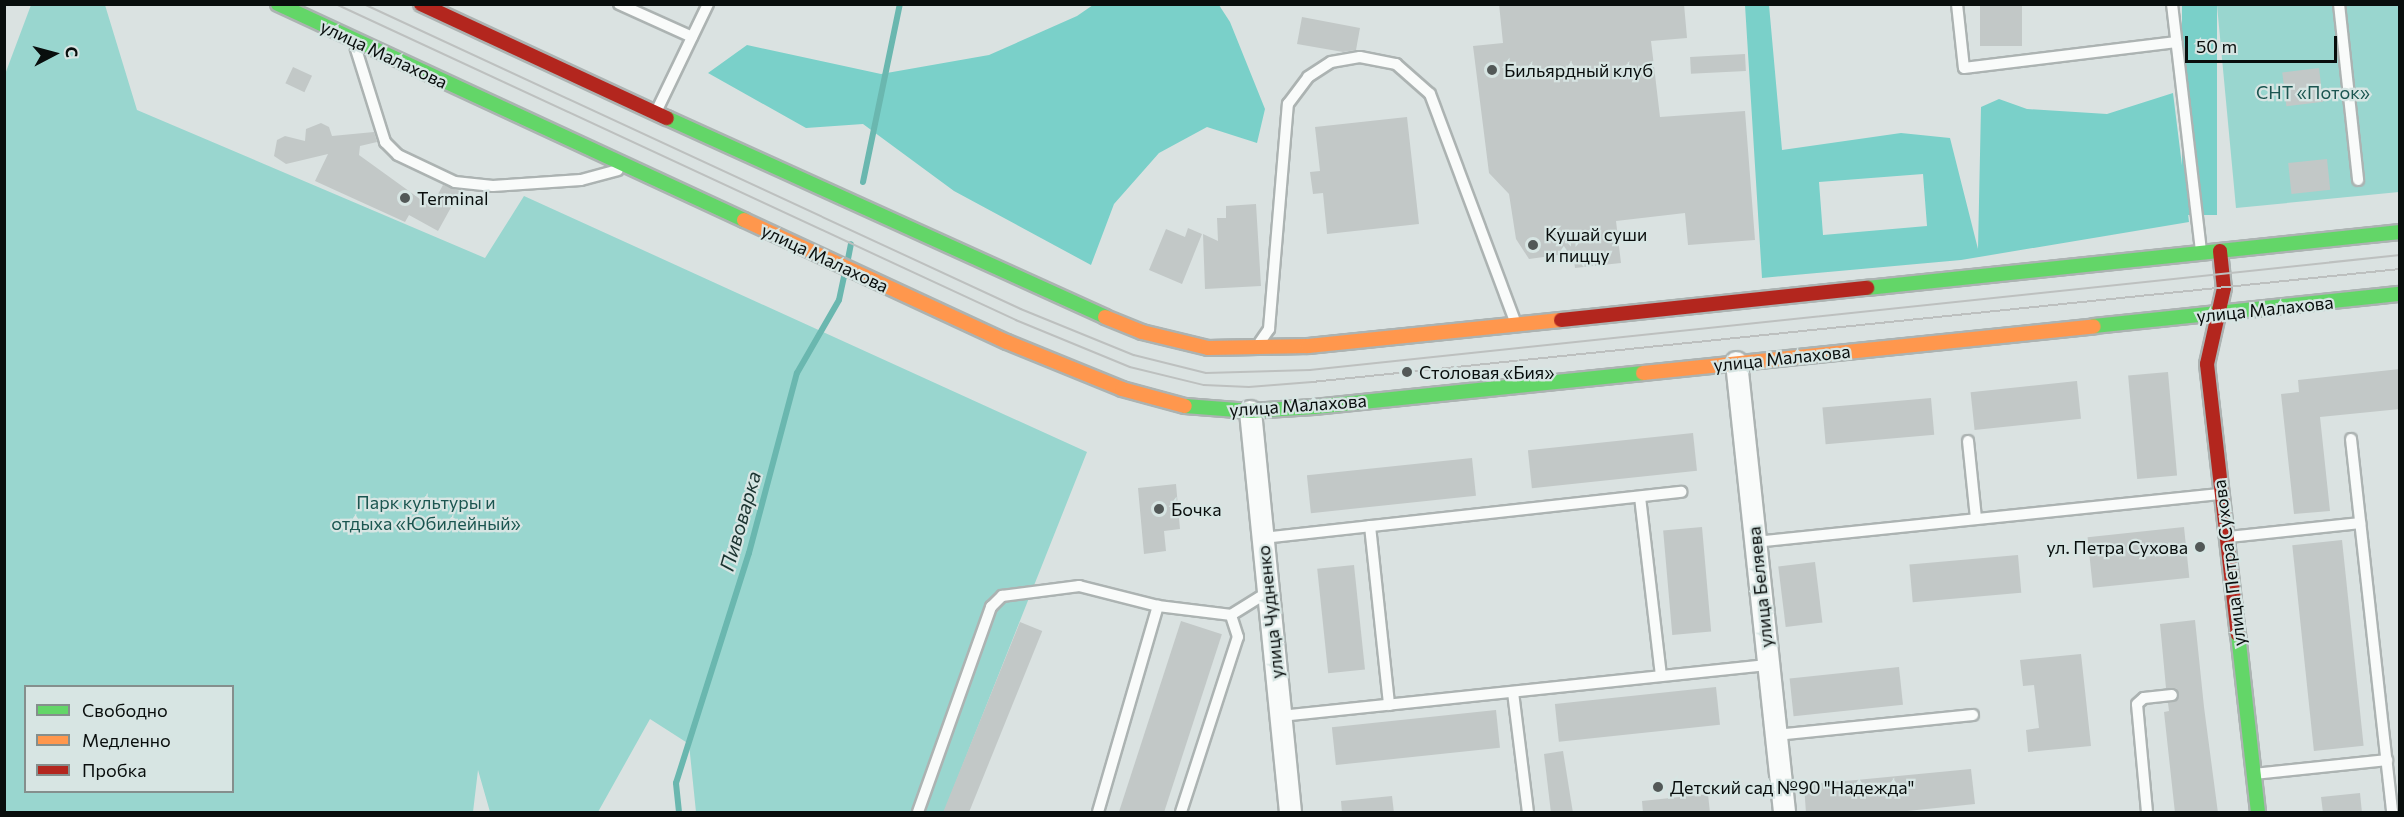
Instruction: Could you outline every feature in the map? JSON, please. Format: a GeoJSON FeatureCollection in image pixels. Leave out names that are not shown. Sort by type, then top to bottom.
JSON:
{"type":"FeatureCollection","features":[{"type":"Feature","properties":{"kind":"main road","name":"улица Малахова"},"geometry":{"type":"LineString","coordinates":[[278,4],[1007,342],[1122,389],[1167,403],[1250,411],[2400,294]]}},
{"type":"Feature","properties":{"kind":"main road"},"geometry":{"type":"LineString","coordinates":[[421,4],[1102,316],[1174,342],[1247,350],[2400,232]]}},
{"type":"Feature","properties":{"kind":"main road","name":"улица Петра Сухова"},"geometry":{"type":"LineString","coordinates":[[2220,251],[2224,288],[2219,314],[2211,335],[2206,364],[2258,813]]}},
{"type":"Feature","properties":{"kind":"street","name":"улица Беляева"},"geometry":{"type":"LineString","coordinates":[[1736,362],[1784,813]]}},
{"type":"Feature","properties":{"kind":"street","name":"улица Чудненко"},"geometry":{"type":"LineString","coordinates":[[1250,411],[1290,813]]}},
{"type":"Feature","properties":{"kind":"lane"},"geometry":{"type":"LineString","coordinates":[[619,4],[692,37]]}},
{"type":"Feature","properties":{"kind":"lane"},"geometry":{"type":"LineString","coordinates":[[656,113],[708,4]]}},
{"type":"Feature","properties":{"kind":"lane"},"geometry":{"type":"LineString","coordinates":[[1957,4],[1964,68],[2176,42]]}},
{"type":"Feature","properties":{"kind":"lane"},"geometry":{"type":"LineString","coordinates":[[2172,4],[2201,253]]}},
{"type":"Feature","properties":{"kind":"lane"},"geometry":{"type":"LineString","coordinates":[[2339,4],[2358,180]]}},
{"type":"Feature","properties":{"kind":"lane"},"geometry":{"type":"LineString","coordinates":[[354,39],[363,80],[385,141],[398,155],[455,182],[493,186],[581,180],[629,167]]}},
{"type":"Feature","properties":{"kind":"lane"},"geometry":{"type":"LineString","coordinates":[[1247,350],[1260,343],[1269,329],[1288,104],[1308,77],[1331,62],[1360,57],[1396,64],[1430,94],[1516,324]]}},
{"type":"Feature","properties":{"kind":"lane"},"geometry":{"type":"LineString","coordinates":[[2351,439],[2392,813]]}},
{"type":"Feature","properties":{"kind":"lane"},"geometry":{"type":"LineString","coordinates":[[1968,441],[1976,519]]}},
{"type":"Feature","properties":{"kind":"lane"},"geometry":{"type":"LineString","coordinates":[[1263,538],[1681,492]]}},
{"type":"Feature","properties":{"kind":"lane"},"geometry":{"type":"LineString","coordinates":[[1755,542],[2221,494]]}},
{"type":"Feature","properties":{"kind":"lane"},"geometry":{"type":"LineString","coordinates":[[1641,496],[1661,676]]}},
{"type":"Feature","properties":{"kind":"lane"},"geometry":{"type":"LineString","coordinates":[[2226,538],[2360,523]]}},
{"type":"Feature","properties":{"kind":"lane"},"geometry":{"type":"LineString","coordinates":[[1370,526],[1389,705]]}},
{"type":"Feature","properties":{"kind":"lane"},"geometry":{"type":"LineString","coordinates":[[918,813],[991,607],[1002,596],[1079,586],[1158,606],[1232,615],[1268,592]]}},
{"type":"Feature","properties":{"kind":"lane"},"geometry":{"type":"LineString","coordinates":[[1098,813],[1158,606]]}},
{"type":"Feature","properties":{"kind":"lane"},"geometry":{"type":"LineString","coordinates":[[1181,813],[1238,637],[1232,615]]}},
{"type":"Feature","properties":{"kind":"lane"},"geometry":{"type":"LineString","coordinates":[[1281,716],[1769,665]]}},
{"type":"Feature","properties":{"kind":"lane"},"geometry":{"type":"LineString","coordinates":[[1513,692],[1528,813]]}},
{"type":"Feature","properties":{"kind":"lane"},"geometry":{"type":"LineString","coordinates":[[2147,813],[2137,704],[2144,698],[2172,695]]}},
{"type":"Feature","properties":{"kind":"lane"},"geometry":{"type":"LineString","coordinates":[[1776,735],[1973,715]]}},
{"type":"Feature","properties":{"kind":"lane"},"geometry":{"type":"LineString","coordinates":[[2254,774],[2387,760]]}},
{"type":"Feature","properties":{"kind":"green space","name":"Парк культуры и отдыха «Юбилейный»"},"geometry":{"type":"Polygon","coordinates":[[[31,5],[105,5],[137,110],[485,258],[524,196],[1087,452],[944,812],[696,812],[689,744],[650,719],[598,812],[490,812],[478,770],[473,812],[5,812],[4,77],[31,5]]]}},
{"type":"Feature","properties":{"kind":"green space","name":"СНТ «Поток»"},"geometry":{"type":"Polygon","coordinates":[[[2217,5],[2399,5],[2399,192],[2236,208],[2217,5]]]}},
{"type":"Feature","properties":{"kind":"shaded area"},"geometry":{"type":"Polygon","coordinates":[[[1093,5],[1219,5],[1230,22],[1265,109],[1257,143],[1207,127],[1159,153],[1114,204],[1091,265],[954,191],[863,124],[806,128],[708,73],[747,45],[881,74],[989,55],[1077,16],[1093,5]]]}},
{"type":"Feature","properties":{"kind":"shaded area"},"geometry":{"type":"Polygon","coordinates":[[[1745,5],[1769,5],[1782,150],[1901,133],[1950,138],[1978,249],[1981,107],[1999,99],[2027,109],[2107,114],[2173,93],[2189,222],[1961,260],[1762,278],[1745,5]],[[1923,174],[1819,182],[1823,235],[1927,226],[1923,174]]]}},
{"type":"Feature","properties":{"kind":"shaded area"},"geometry":{"type":"Polygon","coordinates":[[[2182,5],[2217,5],[2217,215],[2182,215],[2182,5]]]}},
{"type":"Feature","properties":{"kind":"building"},"geometry":{"type":"Polygon","coordinates":[[[1499,4],[1684,4],[1687,38],[1651,41],[1660,117],[1745,111],[1755,240],[1688,245],[1685,213],[1616,221],[1621,263],[1575,268],[1573,253],[1529,259],[1516,239],[1509,194],[1489,173],[1473,46],[1503,43],[1499,4]]]}},
{"type":"Feature","properties":{"kind":"building"},"geometry":{"type":"Polygon","coordinates":[[[1980,4],[2022,4],[2022,46],[1980,46],[1980,4]]]}},
{"type":"Feature","properties":{"kind":"building"},"geometry":{"type":"Polygon","coordinates":[[[1302,17],[1360,28],[1356,50],[1343,52],[1297,44],[1302,17]]]}},
{"type":"Feature","properties":{"kind":"building"},"geometry":{"type":"Polygon","coordinates":[[[1745,54],[1746,71],[1691,74],[1690,57],[1745,54]]]}},
{"type":"Feature","properties":{"kind":"building"},"geometry":{"type":"Polygon","coordinates":[[[293,67],[312,76],[304,92],[285,83],[293,67]]]}},
{"type":"Feature","properties":{"kind":"building"},"geometry":{"type":"Polygon","coordinates":[[[2319,68],[2323,102],[2286,106],[2282,73],[2319,68]]]}},
{"type":"Feature","properties":{"kind":"building"},"geometry":{"type":"Polygon","coordinates":[[[1407,117],[1419,224],[1327,234],[1323,193],[1313,194],[1310,172],[1320,171],[1315,127],[1407,117]]]}},
{"type":"Feature","properties":{"kind":"building"},"geometry":{"type":"Polygon","coordinates":[[[321,123],[329,127],[332,136],[374,132],[377,142],[360,146],[359,155],[431,207],[443,185],[460,191],[438,231],[409,215],[405,222],[315,181],[328,154],[286,164],[274,156],[277,140],[285,136],[305,141],[306,129],[321,123]]]}},
{"type":"Feature","properties":{"kind":"building"},"geometry":{"type":"Polygon","coordinates":[[[2327,159],[2330,190],[2291,194],[2288,163],[2327,159]]]}},
{"type":"Feature","properties":{"kind":"building"},"geometry":{"type":"Polygon","coordinates":[[[1256,204],[1261,286],[1205,289],[1203,234],[1218,241],[1217,218],[1226,218],[1226,206],[1256,204]]]}},
{"type":"Feature","properties":{"kind":"building"},"geometry":{"type":"Polygon","coordinates":[[[1188,228],[1202,234],[1182,284],[1149,270],[1166,229],[1185,237],[1188,228]]]}},
{"type":"Feature","properties":{"kind":"building"},"geometry":{"type":"Polygon","coordinates":[[[2400,369],[2400,409],[2320,417],[2330,511],[2294,514],[2281,394],[2299,392],[2298,380],[2400,369]]]}},
{"type":"Feature","properties":{"kind":"building"},"geometry":{"type":"Polygon","coordinates":[[[2168,372],[2177,476],[2137,479],[2128,375],[2168,372]]]}},
{"type":"Feature","properties":{"kind":"building"},"geometry":{"type":"Polygon","coordinates":[[[2077,381],[2081,419],[1975,430],[1971,392],[2077,381]]]}},
{"type":"Feature","properties":{"kind":"building"},"geometry":{"type":"Polygon","coordinates":[[[1931,398],[1934,435],[1826,444],[1822,407],[1931,398]]]}},
{"type":"Feature","properties":{"kind":"building"},"geometry":{"type":"Polygon","coordinates":[[[1693,433],[1697,471],[1532,488],[1528,450],[1693,433]]]}},
{"type":"Feature","properties":{"kind":"building"},"geometry":{"type":"Polygon","coordinates":[[[1472,458],[1476,496],[1311,513],[1307,475],[1472,458]]]}},
{"type":"Feature","properties":{"kind":"building","name":"Бочка"},"geometry":{"type":"Polygon","coordinates":[[[1176,484],[1180,529],[1164,531],[1166,551],[1144,554],[1138,488],[1176,484]]]}},
{"type":"Feature","properties":{"kind":"building"},"geometry":{"type":"Polygon","coordinates":[[[1702,527],[1711,632],[1672,635],[1663,530],[1702,527]]]}},
{"type":"Feature","properties":{"kind":"building"},"geometry":{"type":"Polygon","coordinates":[[[2184,527],[2189,578],[2093,588],[2088,537],[2184,527]]]}},
{"type":"Feature","properties":{"kind":"building"},"geometry":{"type":"Polygon","coordinates":[[[2342,540],[2364,746],[2314,751],[2292,545],[2342,540]]]}},
{"type":"Feature","properties":{"kind":"building"},"geometry":{"type":"Polygon","coordinates":[[[2018,555],[2021,593],[1913,602],[1909,564],[2018,555]]]}},
{"type":"Feature","properties":{"kind":"building"},"geometry":{"type":"Polygon","coordinates":[[[1815,562],[1822,623],[1786,627],[1778,567],[1815,562]]]}},
{"type":"Feature","properties":{"kind":"building"},"geometry":{"type":"Polygon","coordinates":[[[1354,565],[1365,669],[1328,673],[1317,569],[1354,565]]]}},
{"type":"Feature","properties":{"kind":"building"},"geometry":{"type":"Polygon","coordinates":[[[2195,620],[2218,813],[2175,813],[2164,712],[2169,711],[2168,703],[2176,701],[2179,695],[2176,688],[2166,688],[2160,624],[2195,620]]]}},
{"type":"Feature","properties":{"kind":"building"},"geometry":{"type":"Polygon","coordinates":[[[1181,621],[1222,634],[1164,812],[1119,812],[1181,621]]]}},
{"type":"Feature","properties":{"kind":"building"},"geometry":{"type":"Polygon","coordinates":[[[1020,622],[1042,631],[969,812],[943,812],[1020,622]]]}},
{"type":"Feature","properties":{"kind":"building"},"geometry":{"type":"Polygon","coordinates":[[[2081,654],[2091,746],[2028,752],[2026,730],[2039,728],[2034,685],[2023,686],[2020,660],[2081,654]]]}},
{"type":"Feature","properties":{"kind":"building"},"geometry":{"type":"Polygon","coordinates":[[[1899,667],[1903,705],[1794,716],[1790,678],[1899,667]]]}},
{"type":"Feature","properties":{"kind":"building"},"geometry":{"type":"Polygon","coordinates":[[[1716,687],[1720,725],[1559,742],[1555,704],[1716,687]]]}},
{"type":"Feature","properties":{"kind":"building"},"geometry":{"type":"Polygon","coordinates":[[[1496,710],[1500,748],[1336,765],[1332,727],[1496,710]]]}},
{"type":"Feature","properties":{"kind":"building"},"geometry":{"type":"Polygon","coordinates":[[[1563,751],[1573,813],[1551,813],[1544,754],[1563,751]]]}},
{"type":"Feature","properties":{"kind":"building"},"geometry":{"type":"Polygon","coordinates":[[[1971,769],[1975,804],[1888,813],[1806,813],[1804,785],[1971,769]]]}},
{"type":"Feature","properties":{"kind":"building"},"geometry":{"type":"Polygon","coordinates":[[[2360,793],[2362,813],[2323,813],[2321,797],[2360,793]]]}},
{"type":"Feature","properties":{"kind":"building"},"geometry":{"type":"Polygon","coordinates":[[[1708,794],[1710,813],[1643,813],[1642,801],[1708,794]]]}},
{"type":"Feature","properties":{"kind":"building"},"geometry":{"type":"Polygon","coordinates":[[[1392,796],[1394,813],[1342,813],[1341,801],[1392,796]]]}},
{"type":"Feature","properties":{"kind":"waterway","name":"Пивоварка"},"geometry":{"type":"LineString","coordinates":[[863,182],[900,4]]}},
{"type":"Feature","properties":{"kind":"waterway","name":"Пивоварка"},"geometry":{"type":"LineString","coordinates":[[848,259],[851,244]]}},
{"type":"Feature","properties":{"kind":"waterway","name":"Пивоварка"},"geometry":{"type":"LineString","coordinates":[[679,812],[676,783],[749,553],[797,373],[839,300],[844,277]]}},
{"type":"Feature","properties":{"kind":"tram line"},"geometry":{"type":"LineString","coordinates":[[336,4],[1016,320],[1130,367],[1204,385],[1249,387],[1312,382],[2400,269]]}},
{"type":"Feature","properties":{"kind":"tram line"},"geometry":{"type":"LineString","coordinates":[[364,4],[1021,309],[1134,355],[1206,373],[1310,370],[2400,255]]}},
{"type":"Feature","properties":{"kind":"traffic: fast"},"geometry":{"type":"LineString","coordinates":[[278,4],[744,220]]}},
{"type":"Feature","properties":{"kind":"traffic: fast"},"geometry":{"type":"LineString","coordinates":[[667,118],[1105,317]]}},
{"type":"Feature","properties":{"kind":"traffic: fast"},"geometry":{"type":"LineString","coordinates":[[1867,288],[2400,232]]}},
{"type":"Feature","properties":{"kind":"traffic: fast"},"geometry":{"type":"LineString","coordinates":[[2094,326],[2400,294]]}},
{"type":"Feature","properties":{"kind":"traffic: fast"},"geometry":{"type":"LineString","coordinates":[[1185,406],[1250,411],[1314,407],[1643,373]]}},
{"type":"Feature","properties":{"kind":"traffic: fast"},"geometry":{"type":"LineString","coordinates":[[2238,634],[2258,812]]}},
{"type":"Feature","properties":{"kind":"traffic: slow"},"geometry":{"type":"LineString","coordinates":[[744,220],[1007,342],[1122,389],[1185,406]]}},
{"type":"Feature","properties":{"kind":"traffic: slow"},"geometry":{"type":"LineString","coordinates":[[1105,317],[1142,332],[1208,348],[1308,346],[1561,320]]}},
{"type":"Feature","properties":{"kind":"traffic: slow"},"geometry":{"type":"LineString","coordinates":[[1643,373],[2094,326]]}},
{"type":"Feature","properties":{"kind":"traffic: jam"},"geometry":{"type":"LineString","coordinates":[[421,4],[667,118]]}},
{"type":"Feature","properties":{"kind":"traffic: jam"},"geometry":{"type":"LineString","coordinates":[[2220,251],[2224,288],[2207,364],[2238,634]]}},
{"type":"Feature","properties":{"kind":"traffic: jam"},"geometry":{"type":"LineString","coordinates":[[1561,320],[1867,288]]}},
{"type":"Feature","properties":{"kind":"place","name":"Бильярдный клуб"},"geometry":{"type":"Point","coordinates":[1492,70]}},
{"type":"Feature","properties":{"kind":"place","name":"Terminal"},"geometry":{"type":"Point","coordinates":[405,198]}},
{"type":"Feature","properties":{"kind":"place","name":"Кушай суши и пиццу"},"geometry":{"type":"Point","coordinates":[1533,245]}},
{"type":"Feature","properties":{"kind":"place","name":"Столовая «Бия»"},"geometry":{"type":"Point","coordinates":[1407,372]}},
{"type":"Feature","properties":{"kind":"place","name":"Бочка"},"geometry":{"type":"Point","coordinates":[1159,509]}},
{"type":"Feature","properties":{"kind":"place","name":"ул. Петра Сухова"},"geometry":{"type":"Point","coordinates":[2200,547]}},
{"type":"Feature","properties":{"kind":"place","name":"Детский сад №90 \"Надежда\""},"geometry":{"type":"Point","coordinates":[1658,787]}}]}
